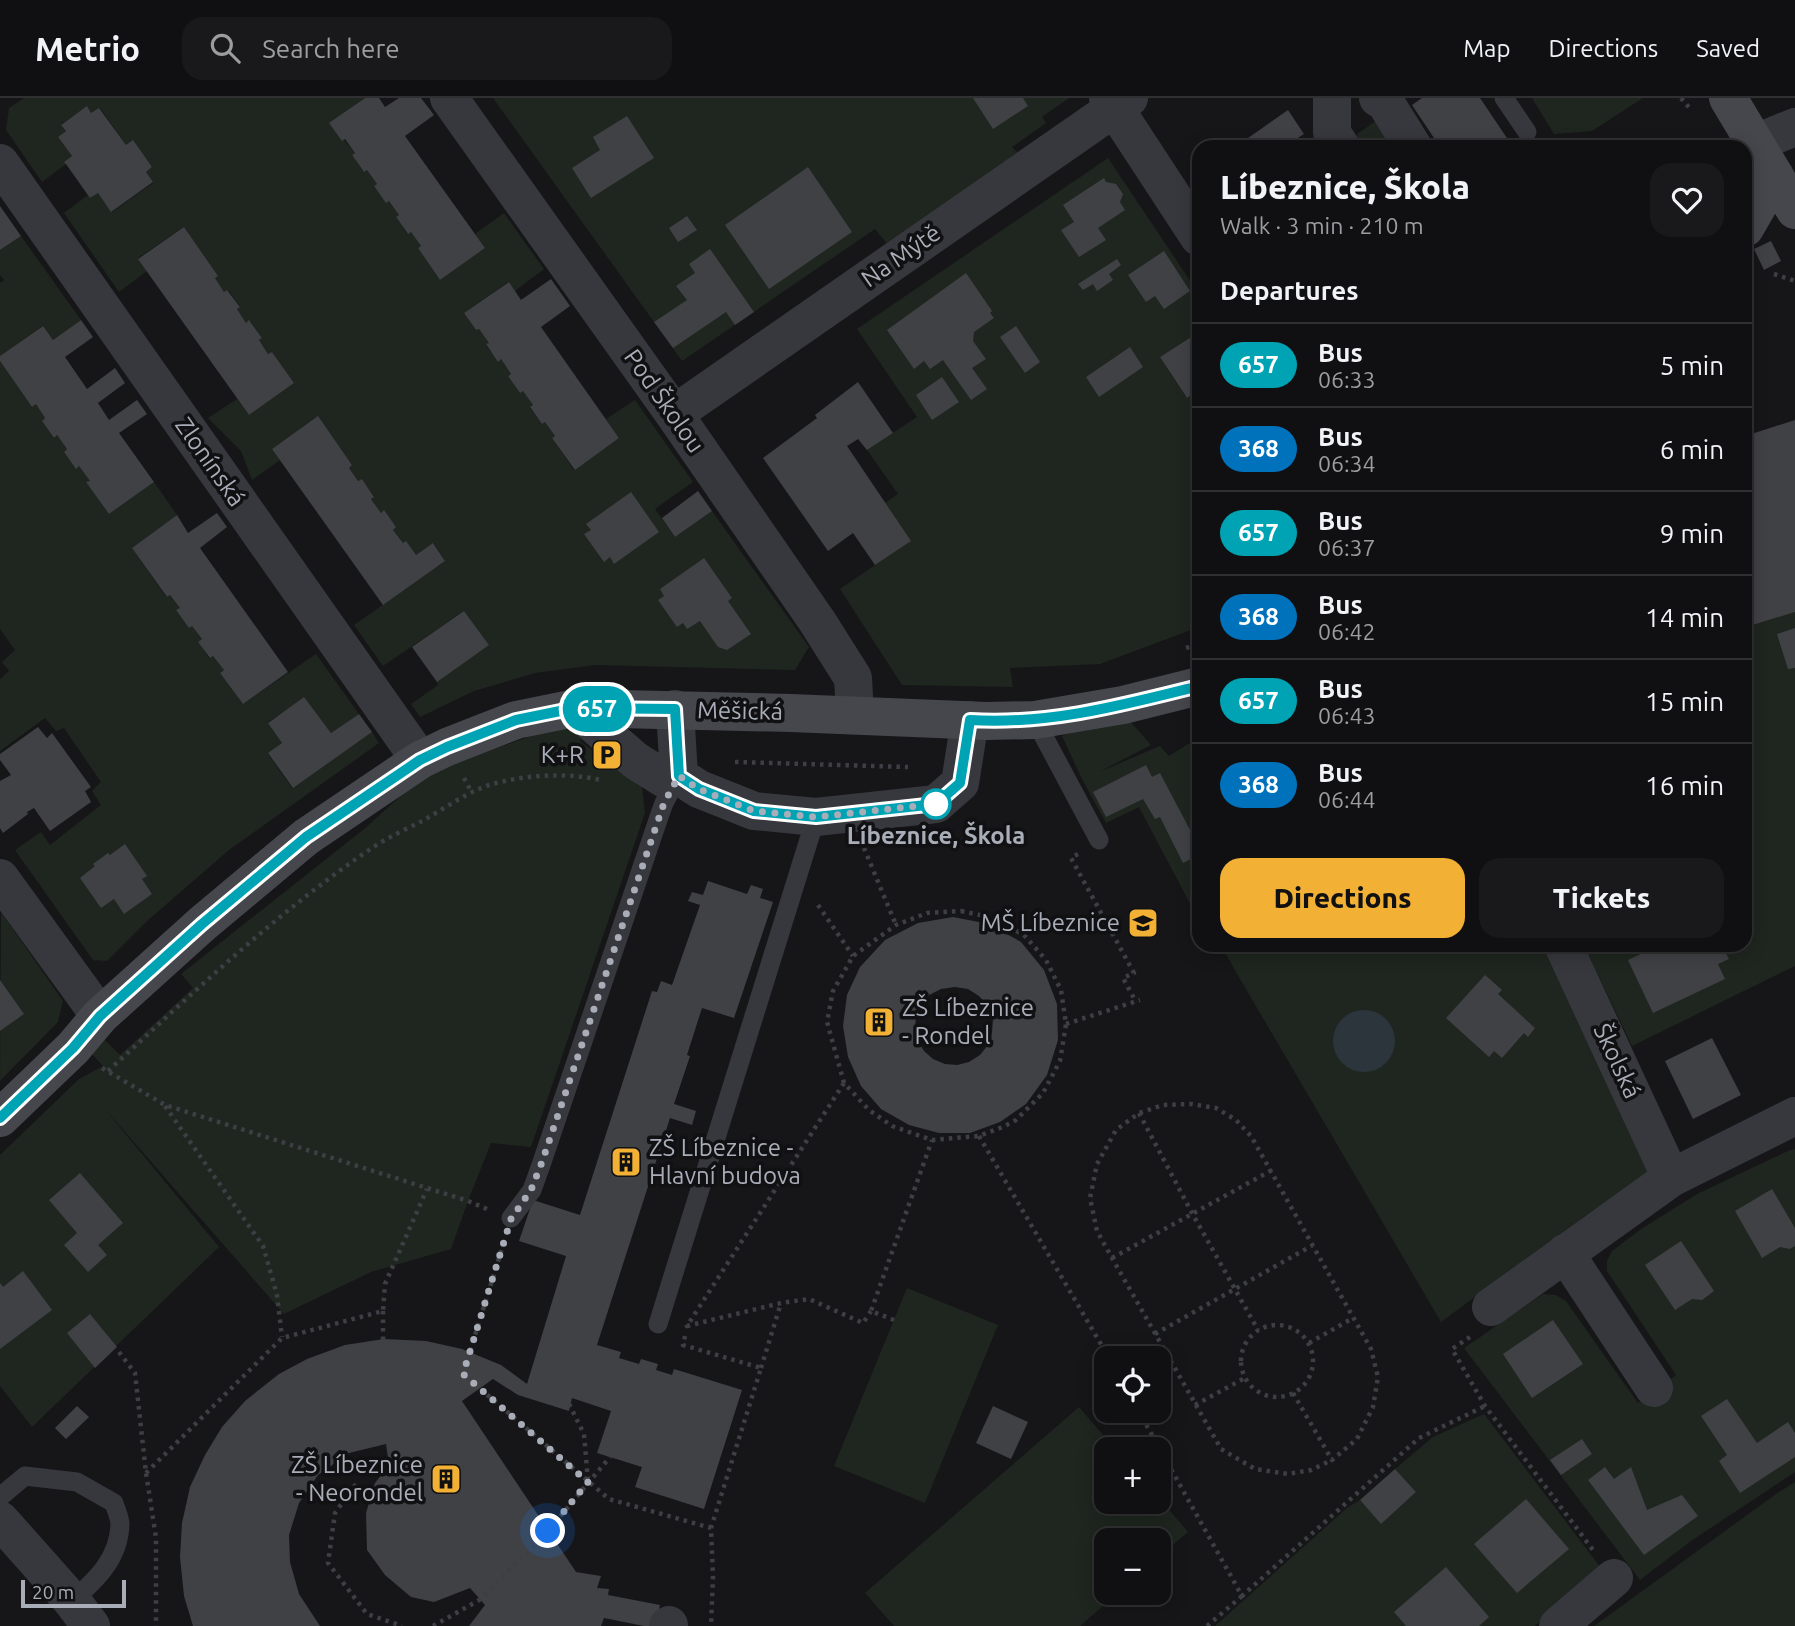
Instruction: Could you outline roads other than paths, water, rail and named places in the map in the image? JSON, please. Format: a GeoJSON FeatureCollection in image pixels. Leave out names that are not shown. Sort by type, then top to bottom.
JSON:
{"type":"FeatureCollection","features":[{"type":"Feature","properties":{"kind":"street","name":"Pod Školou"},"geometry":{"type":"LineString","coordinates":[[449,98],[674,414],[817,621],[853,678],[855,715]]}},
{"type":"Feature","properties":{"kind":"street"},"geometry":{"type":"LineString","coordinates":[[1332,98],[1332,133],[1336,140]]}},
{"type":"Feature","properties":{"kind":"street"},"geometry":{"type":"LineString","coordinates":[[1728,98],[1795,210]]}},
{"type":"Feature","properties":{"kind":"street"},"geometry":{"type":"LineString","coordinates":[[1385,99],[1409,140]]}},
{"type":"Feature","properties":{"kind":"street","name":"Na Mýtě"},"geometry":{"type":"LineString","coordinates":[[674,414],[1117,101]]}},
{"type":"Feature","properties":{"kind":"street"},"geometry":{"type":"LineString","coordinates":[[1117,101],[1192,225]]}},
{"type":"Feature","properties":{"kind":"street"},"geometry":{"type":"LineString","coordinates":[[1756,143],[1795,127]]}},
{"type":"Feature","properties":{"kind":"street","name":"Zlonínská"},"geometry":{"type":"LineString","coordinates":[[0,163],[420,760]]}},
{"type":"Feature","properties":{"kind":"street"},"geometry":{"type":"LineString","coordinates":[[1752,216],[1775,176]]}},
{"type":"Feature","properties":{"kind":"street","name":"Měšická"},"geometry":{"type":"LineString","coordinates":[[0,1118],[73,1048],[100,1016],[202,924],[306,837],[420,760],[516,720],[575,708],[1035,720],[1124,705],[1192,688]]}},
{"type":"Feature","properties":{"kind":"street"},"geometry":{"type":"LineString","coordinates":[[575,708],[636,761],[665,779],[679,776],[699,789],[812,830],[936,804],[960,783],[970,720]]}},
{"type":"Feature","properties":{"kind":"street"},"geometry":{"type":"LineString","coordinates":[[675,709],[679,776]]}},
{"type":"Feature","properties":{"kind":"street"},"geometry":{"type":"LineString","coordinates":[[0,878],[100,1016]]}},
{"type":"Feature","properties":{"kind":"street","name":"Školská"},"geometry":{"type":"LineString","coordinates":[[1566,952],[1671,1178]]}},
{"type":"Feature","properties":{"kind":"street"},"geometry":{"type":"LineString","coordinates":[[1483,1320],[1564,1253],[1671,1178],[1795,1116]]}},
{"type":"Feature","properties":{"kind":"street"},"geometry":{"type":"LineString","coordinates":[[1564,1253],[1654,1388]]}},
{"type":"Feature","properties":{"kind":"street"},"geometry":{"type":"LineString","coordinates":[[0,1520],[81,1614]]}},
{"type":"Feature","properties":{"kind":"street"},"geometry":{"type":"LineString","coordinates":[[1558,1626],[1614,1578]]}},
{"type":"Feature","properties":{"kind":"lane"},"geometry":{"type":"LineString","coordinates":[[1504,98],[1527,131]]}},
{"type":"Feature","properties":{"kind":"lane"},"geometry":{"type":"LineString","coordinates":[[1035,720],[1099,840]]}},
{"type":"Feature","properties":{"kind":"lane"},"geometry":{"type":"LineString","coordinates":[[511,1219],[531,1190],[542,1162],[660,814],[679,776]]}},
{"type":"Feature","properties":{"kind":"lane"},"geometry":{"type":"LineString","coordinates":[[658,1324],[812,830]]}},
{"type":"Feature","properties":{"kind":"lane"},"geometry":{"type":"LineString","coordinates":[[0,1497],[25,1476],[77,1482],[114,1503],[121,1522],[114,1554],[81,1614]]}},
{"type":"Feature","properties":{"kind":"place","name":"K+R"},"geometry":{"type":"Point","coordinates":[607,755]}},
{"type":"Feature","properties":{"kind":"place","name":"Líbeznice, Škola"},"geometry":{"type":"Point","coordinates":[936,804]}},
{"type":"Feature","properties":{"kind":"place","name":"MŠ Líbeznice"},"geometry":{"type":"Point","coordinates":[1143,923]}},
{"type":"Feature","properties":{"kind":"place","name":"ZŠ Líbeznice - Rondel"},"geometry":{"type":"Point","coordinates":[879,1022]}},
{"type":"Feature","properties":{"kind":"place","name":"ZŠ Líbeznice - Hlavní budova"},"geometry":{"type":"Point","coordinates":[626,1162]}},
{"type":"Feature","properties":{"kind":"place","name":"ZŠ Líbeznice - Neorondel"},"geometry":{"type":"Point","coordinates":[446,1479]}}]}
